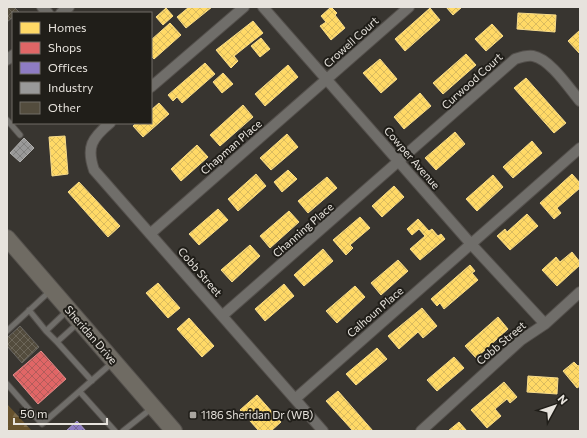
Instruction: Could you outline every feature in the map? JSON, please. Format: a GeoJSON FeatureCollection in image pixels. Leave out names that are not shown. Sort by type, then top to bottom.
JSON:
{"type":"FeatureCollection","features":[{"type":"Feature","properties":{"kind":"main road","name":"Sheridan Drive"},"geometry":{"type":"LineString","coordinates":[[7,238],[174,431]]}},
{"type":"Feature","properties":{"kind":"street"},"geometry":{"type":"LineString","coordinates":[[152,86],[244,7]]}},
{"type":"Feature","properties":{"kind":"street","name":"Cowper Avenue"},"geometry":{"type":"LineString","coordinates":[[263,7],[399,162],[545,324]]}},
{"type":"Feature","properties":{"kind":"street","name":"Crowell Court"},"geometry":{"type":"LineString","coordinates":[[327,80],[409,7]]}},
{"type":"Feature","properties":{"kind":"street","name":"Curwood Court"},"geometry":{"type":"LineString","coordinates":[[399,162],[515,59],[523,56],[532,55],[540,58],[548,64],[580,101]]}},
{"type":"Feature","properties":{"kind":"street","name":"Chapman Place"},"geometry":{"type":"LineString","coordinates":[[150,234],[327,80]]}},
{"type":"Feature","properties":{"kind":"street","name":"Cobb Street"},"geometry":{"type":"LineString","coordinates":[[109,124],[98,133],[92,142],[90,152],[94,170],[323,431]]}},
{"type":"Feature","properties":{"kind":"street"},"geometry":{"type":"LineString","coordinates":[[472,244],[580,148]]}},
{"type":"Feature","properties":{"kind":"street","name":"Channing Place"},"geometry":{"type":"LineString","coordinates":[[222,316],[399,162]]}},
{"type":"Feature","properties":{"kind":"street","name":"Calhoun Place"},"geometry":{"type":"LineString","coordinates":[[295,399],[472,244]]}},
{"type":"Feature","properties":{"kind":"street","name":"Cobb Street"},"geometry":{"type":"LineString","coordinates":[[421,431],[521,340],[545,324],[580,292]]}},
{"type":"Feature","properties":{"kind":"lane"},"geometry":{"type":"LineString","coordinates":[[7,120],[20,135]]}},
{"type":"Feature","properties":{"kind":"lane"},"geometry":{"type":"LineString","coordinates":[[7,331],[52,290]]}},
{"type":"Feature","properties":{"kind":"lane"},"geometry":{"type":"LineString","coordinates":[[29,310],[92,381]]}},
{"type":"Feature","properties":{"kind":"lane"},"geometry":{"type":"LineString","coordinates":[[46,330],[69,310]]}},
{"type":"Feature","properties":{"kind":"lane"},"geometry":{"type":"LineString","coordinates":[[56,342],[80,322]]}},
{"type":"Feature","properties":{"kind":"lane"},"geometry":{"type":"LineString","coordinates":[[7,384],[42,424],[114,362]]}},
{"type":"Feature","properties":{"kind":"lane"},"geometry":{"type":"LineString","coordinates":[[80,392],[115,431]]}},
{"type":"Feature","properties":{"kind":"lane"},"geometry":{"type":"LineString","coordinates":[[123,431],[153,407]]}},
{"type":"Feature","properties":{"kind":"green space"},"geometry":{"type":"Polygon","coordinates":[[[7,404],[32,431],[7,431],[7,404]]]}},
{"type":"Feature","properties":{"kind":"building: Homes"},"geometry":{"type":"Polygon","coordinates":[[[189,7],[212,7],[186,28],[177,17],[189,7]]]}},
{"type":"Feature","properties":{"kind":"building: Homes"},"geometry":{"type":"Polygon","coordinates":[[[331,7],[337,13],[335,15],[345,28],[331,40],[320,26],[326,22],[321,16],[331,7]]]}},
{"type":"Feature","properties":{"kind":"building: Homes"},"geometry":{"type":"Polygon","coordinates":[[[446,7],[462,7],[453,15],[446,7]]]}},
{"type":"Feature","properties":{"kind":"building: Homes"},"geometry":{"type":"Polygon","coordinates":[[[166,8],[173,16],[163,25],[156,17],[166,8]]]}},
{"type":"Feature","properties":{"kind":"building: Homes"},"geometry":{"type":"Polygon","coordinates":[[[430,8],[440,20],[405,51],[395,39],[430,8]]]}},
{"type":"Feature","properties":{"kind":"building: Homes"},"geometry":{"type":"Polygon","coordinates":[[[518,13],[556,15],[555,32],[517,29],[518,13]]]}},
{"type":"Feature","properties":{"kind":"building: Homes"},"geometry":{"type":"Polygon","coordinates":[[[253,21],[263,33],[234,56],[238,61],[231,68],[216,50],[253,21]]]}},
{"type":"Feature","properties":{"kind":"building: Homes"},"geometry":{"type":"Polygon","coordinates":[[[170,23],[181,35],[154,59],[152,57],[152,39],[170,23]]]}},
{"type":"Feature","properties":{"kind":"building: Homes"},"geometry":{"type":"Polygon","coordinates":[[[492,24],[503,36],[486,51],[475,39],[492,24]]]}},
{"type":"Feature","properties":{"kind":"building: Homes"},"geometry":{"type":"Polygon","coordinates":[[[580,30],[580,54],[568,41],[580,30]]]}},
{"type":"Feature","properties":{"kind":"building: Homes"},"geometry":{"type":"Polygon","coordinates":[[[261,38],[270,49],[260,57],[251,46],[261,38]]]}},
{"type":"Feature","properties":{"kind":"building: Homes"},"geometry":{"type":"Polygon","coordinates":[[[466,54],[476,65],[443,94],[433,83],[466,54]]]}},
{"type":"Feature","properties":{"kind":"building: Homes"},"geometry":{"type":"Polygon","coordinates":[[[380,59],[397,79],[381,93],[363,73],[380,59]]]}},
{"type":"Feature","properties":{"kind":"building: Homes"},"geometry":{"type":"Polygon","coordinates":[[[205,63],[215,74],[182,103],[177,97],[173,101],[168,95],[205,63]]]}},
{"type":"Feature","properties":{"kind":"building: Homes"},"geometry":{"type":"Polygon","coordinates":[[[288,65],[298,77],[265,106],[255,94],[288,65]]]}},
{"type":"Feature","properties":{"kind":"building: Homes"},"geometry":{"type":"Polygon","coordinates":[[[223,73],[233,84],[222,93],[213,82],[223,73]]]}},
{"type":"Feature","properties":{"kind":"building: Homes"},"geometry":{"type":"Polygon","coordinates":[[[526,78],[566,123],[554,133],[514,88],[526,78]]]}},
{"type":"Feature","properties":{"kind":"building: Homes"},"geometry":{"type":"Polygon","coordinates":[[[420,93],[431,106],[404,129],[394,117],[420,93]]]}},
{"type":"Feature","properties":{"kind":"building: Homes"},"geometry":{"type":"Polygon","coordinates":[[[159,103],[169,114],[143,137],[133,126],[135,124],[152,124],[152,109],[159,103]]]}},
{"type":"Feature","properties":{"kind":"building: Homes"},"geometry":{"type":"Polygon","coordinates":[[[243,105],[253,117],[220,146],[210,135],[243,105]]]}},
{"type":"Feature","properties":{"kind":"building: Homes"},"geometry":{"type":"Polygon","coordinates":[[[455,132],[465,144],[436,170],[425,158],[455,132]]]}},
{"type":"Feature","properties":{"kind":"building: Homes"},"geometry":{"type":"Polygon","coordinates":[[[287,134],[298,147],[271,170],[260,158],[287,134]]]}},
{"type":"Feature","properties":{"kind":"building: Homes"},"geometry":{"type":"Polygon","coordinates":[[[65,136],[68,174],[52,176],[49,137],[65,136]]]}},
{"type":"Feature","properties":{"kind":"building: Homes"},"geometry":{"type":"Polygon","coordinates":[[[532,141],[542,153],[513,178],[503,167],[532,141]]]}},
{"type":"Feature","properties":{"kind":"building: Homes"},"geometry":{"type":"Polygon","coordinates":[[[197,145],[208,157],[181,181],[171,169],[197,145]]]}},
{"type":"Feature","properties":{"kind":"building: Homes"},"geometry":{"type":"Polygon","coordinates":[[[288,170],[297,179],[282,192],[274,182],[288,170]]]}},
{"type":"Feature","properties":{"kind":"building: Homes"},"geometry":{"type":"Polygon","coordinates":[[[256,174],[266,186],[238,211],[228,199],[256,174]]]}},
{"type":"Feature","properties":{"kind":"building: Homes"},"geometry":{"type":"Polygon","coordinates":[[[572,174],[580,183],[580,188],[557,208],[561,213],[554,219],[540,203],[572,174]]]}},
{"type":"Feature","properties":{"kind":"building: Homes"},"geometry":{"type":"Polygon","coordinates":[[[493,175],[503,187],[477,211],[466,199],[493,175]]]}},
{"type":"Feature","properties":{"kind":"building: Homes"},"geometry":{"type":"Polygon","coordinates":[[[327,177],[337,188],[308,213],[298,201],[327,177]]]}},
{"type":"Feature","properties":{"kind":"building: Homes"},"geometry":{"type":"Polygon","coordinates":[[[79,182],[120,226],[108,237],[68,192],[79,182]]]}},
{"type":"Feature","properties":{"kind":"building: Homes"},"geometry":{"type":"Polygon","coordinates":[[[394,186],[404,197],[382,217],[372,206],[394,186]]]}},
{"type":"Feature","properties":{"kind":"building: Homes"},"geometry":{"type":"Polygon","coordinates":[[[218,209],[228,220],[199,245],[189,234],[218,209]]]}},
{"type":"Feature","properties":{"kind":"building: Homes"},"geometry":{"type":"Polygon","coordinates":[[[289,211],[299,222],[270,248],[260,236],[289,211]]]}},
{"type":"Feature","properties":{"kind":"building: Homes"},"geometry":{"type":"Polygon","coordinates":[[[527,214],[538,226],[510,250],[497,236],[505,229],[507,232],[527,214]]]}},
{"type":"Feature","properties":{"kind":"building: Homes"},"geometry":{"type":"Polygon","coordinates":[[[360,217],[370,228],[350,245],[353,248],[346,255],[333,240],[360,217]]]}},
{"type":"Feature","properties":{"kind":"building: Homes"},"geometry":{"type":"Polygon","coordinates":[[[418,219],[429,231],[432,229],[438,236],[441,234],[445,239],[420,260],[410,249],[425,236],[419,229],[412,235],[407,229],[418,219]]]}},
{"type":"Feature","properties":{"kind":"building: Homes"},"geometry":{"type":"Polygon","coordinates":[[[250,245],[260,256],[232,282],[221,270],[250,245]]]}},
{"type":"Feature","properties":{"kind":"building: Homes"},"geometry":{"type":"Polygon","coordinates":[[[323,249],[333,261],[304,286],[294,275],[323,249]]]}},
{"type":"Feature","properties":{"kind":"building: Homes"},"geometry":{"type":"Polygon","coordinates":[[[572,252],[580,262],[580,265],[557,286],[542,270],[556,257],[560,262],[572,252]]]}},
{"type":"Feature","properties":{"kind":"building: Homes"},"geometry":{"type":"Polygon","coordinates":[[[398,260],[408,271],[381,295],[371,283],[398,260]]]}},
{"type":"Feature","properties":{"kind":"building: Homes"},"geometry":{"type":"Polygon","coordinates":[[[470,265],[475,271],[472,273],[478,280],[444,309],[440,303],[437,306],[431,299],[470,265]]]}},
{"type":"Feature","properties":{"kind":"building: Homes"},"geometry":{"type":"Polygon","coordinates":[[[158,283],[180,308],[168,318],[146,293],[158,283]]]}},
{"type":"Feature","properties":{"kind":"building: Homes"},"geometry":{"type":"Polygon","coordinates":[[[284,284],[294,296],[265,321],[255,309],[284,284]]]}},
{"type":"Feature","properties":{"kind":"building: Homes"},"geometry":{"type":"Polygon","coordinates":[[[355,286],[365,297],[337,323],[326,311],[355,286]]]}},
{"type":"Feature","properties":{"kind":"building: Homes"},"geometry":{"type":"Polygon","coordinates":[[[422,308],[437,326],[423,338],[418,332],[399,349],[388,336],[422,308]]]}},
{"type":"Feature","properties":{"kind":"building: Homes"},"geometry":{"type":"Polygon","coordinates":[[[498,317],[508,329],[476,358],[465,346],[498,317]]]}},
{"type":"Feature","properties":{"kind":"building: Homes"},"geometry":{"type":"Polygon","coordinates":[[[189,318],[214,346],[202,357],[177,329],[189,318]]]}},
{"type":"Feature","properties":{"kind":"building: Homes"},"geometry":{"type":"Polygon","coordinates":[[[377,348],[387,359],[356,385],[346,374],[377,348]]]}},
{"type":"Feature","properties":{"kind":"building: Homes"},"geometry":{"type":"Polygon","coordinates":[[[454,357],[464,368],[437,391],[427,380],[454,357]]]}},
{"type":"Feature","properties":{"kind":"building: Homes"},"geometry":{"type":"Polygon","coordinates":[[[574,362],[578,366],[580,365],[580,386],[577,388],[563,371],[574,362]]]}},
{"type":"Feature","properties":{"kind":"building: Homes"},"geometry":{"type":"Polygon","coordinates":[[[528,376],[558,378],[557,394],[527,392],[528,376]]]}},
{"type":"Feature","properties":{"kind":"building: Homes"},"geometry":{"type":"Polygon","coordinates":[[[504,382],[517,397],[510,403],[507,399],[495,409],[501,416],[487,428],[471,410],[504,382]]]}},
{"type":"Feature","properties":{"kind":"building: Homes"},"geometry":{"type":"Polygon","coordinates":[[[338,391],[373,431],[353,431],[326,401],[338,391]]]}},
{"type":"Feature","properties":{"kind":"building: Homes"},"geometry":{"type":"Polygon","coordinates":[[[257,395],[281,422],[271,431],[259,431],[240,410],[257,395]]]}},
{"type":"Feature","properties":{"kind":"building: Homes"},"geometry":{"type":"Polygon","coordinates":[[[459,422],[467,431],[448,431],[459,422]]]}},
{"type":"Feature","properties":{"kind":"building: Shops"},"geometry":{"type":"Polygon","coordinates":[[[41,351],[66,379],[38,404],[13,375],[41,351]]]}},
{"type":"Feature","properties":{"kind":"building: Offices"},"geometry":{"type":"Polygon","coordinates":[[[77,421],[86,431],[66,431],[77,421]]]}},
{"type":"Feature","properties":{"kind":"building: Industry"},"geometry":{"type":"Polygon","coordinates":[[[24,138],[34,148],[20,162],[10,153],[24,138]]]}},
{"type":"Feature","properties":{"kind":"building: Other"},"geometry":{"type":"Polygon","coordinates":[[[7,7],[14,7],[19,12],[12,12],[12,18],[7,22],[7,7]]]}},
{"type":"Feature","properties":{"kind":"building: Other"},"geometry":{"type":"Polygon","coordinates":[[[20,326],[39,347],[22,363],[7,346],[7,338],[20,326]]]}},
{"type":"Feature","properties":{"kind":"place","name":"1186 Sheridan Dr (WB)"},"geometry":{"type":"Point","coordinates":[193,415]}}]}
